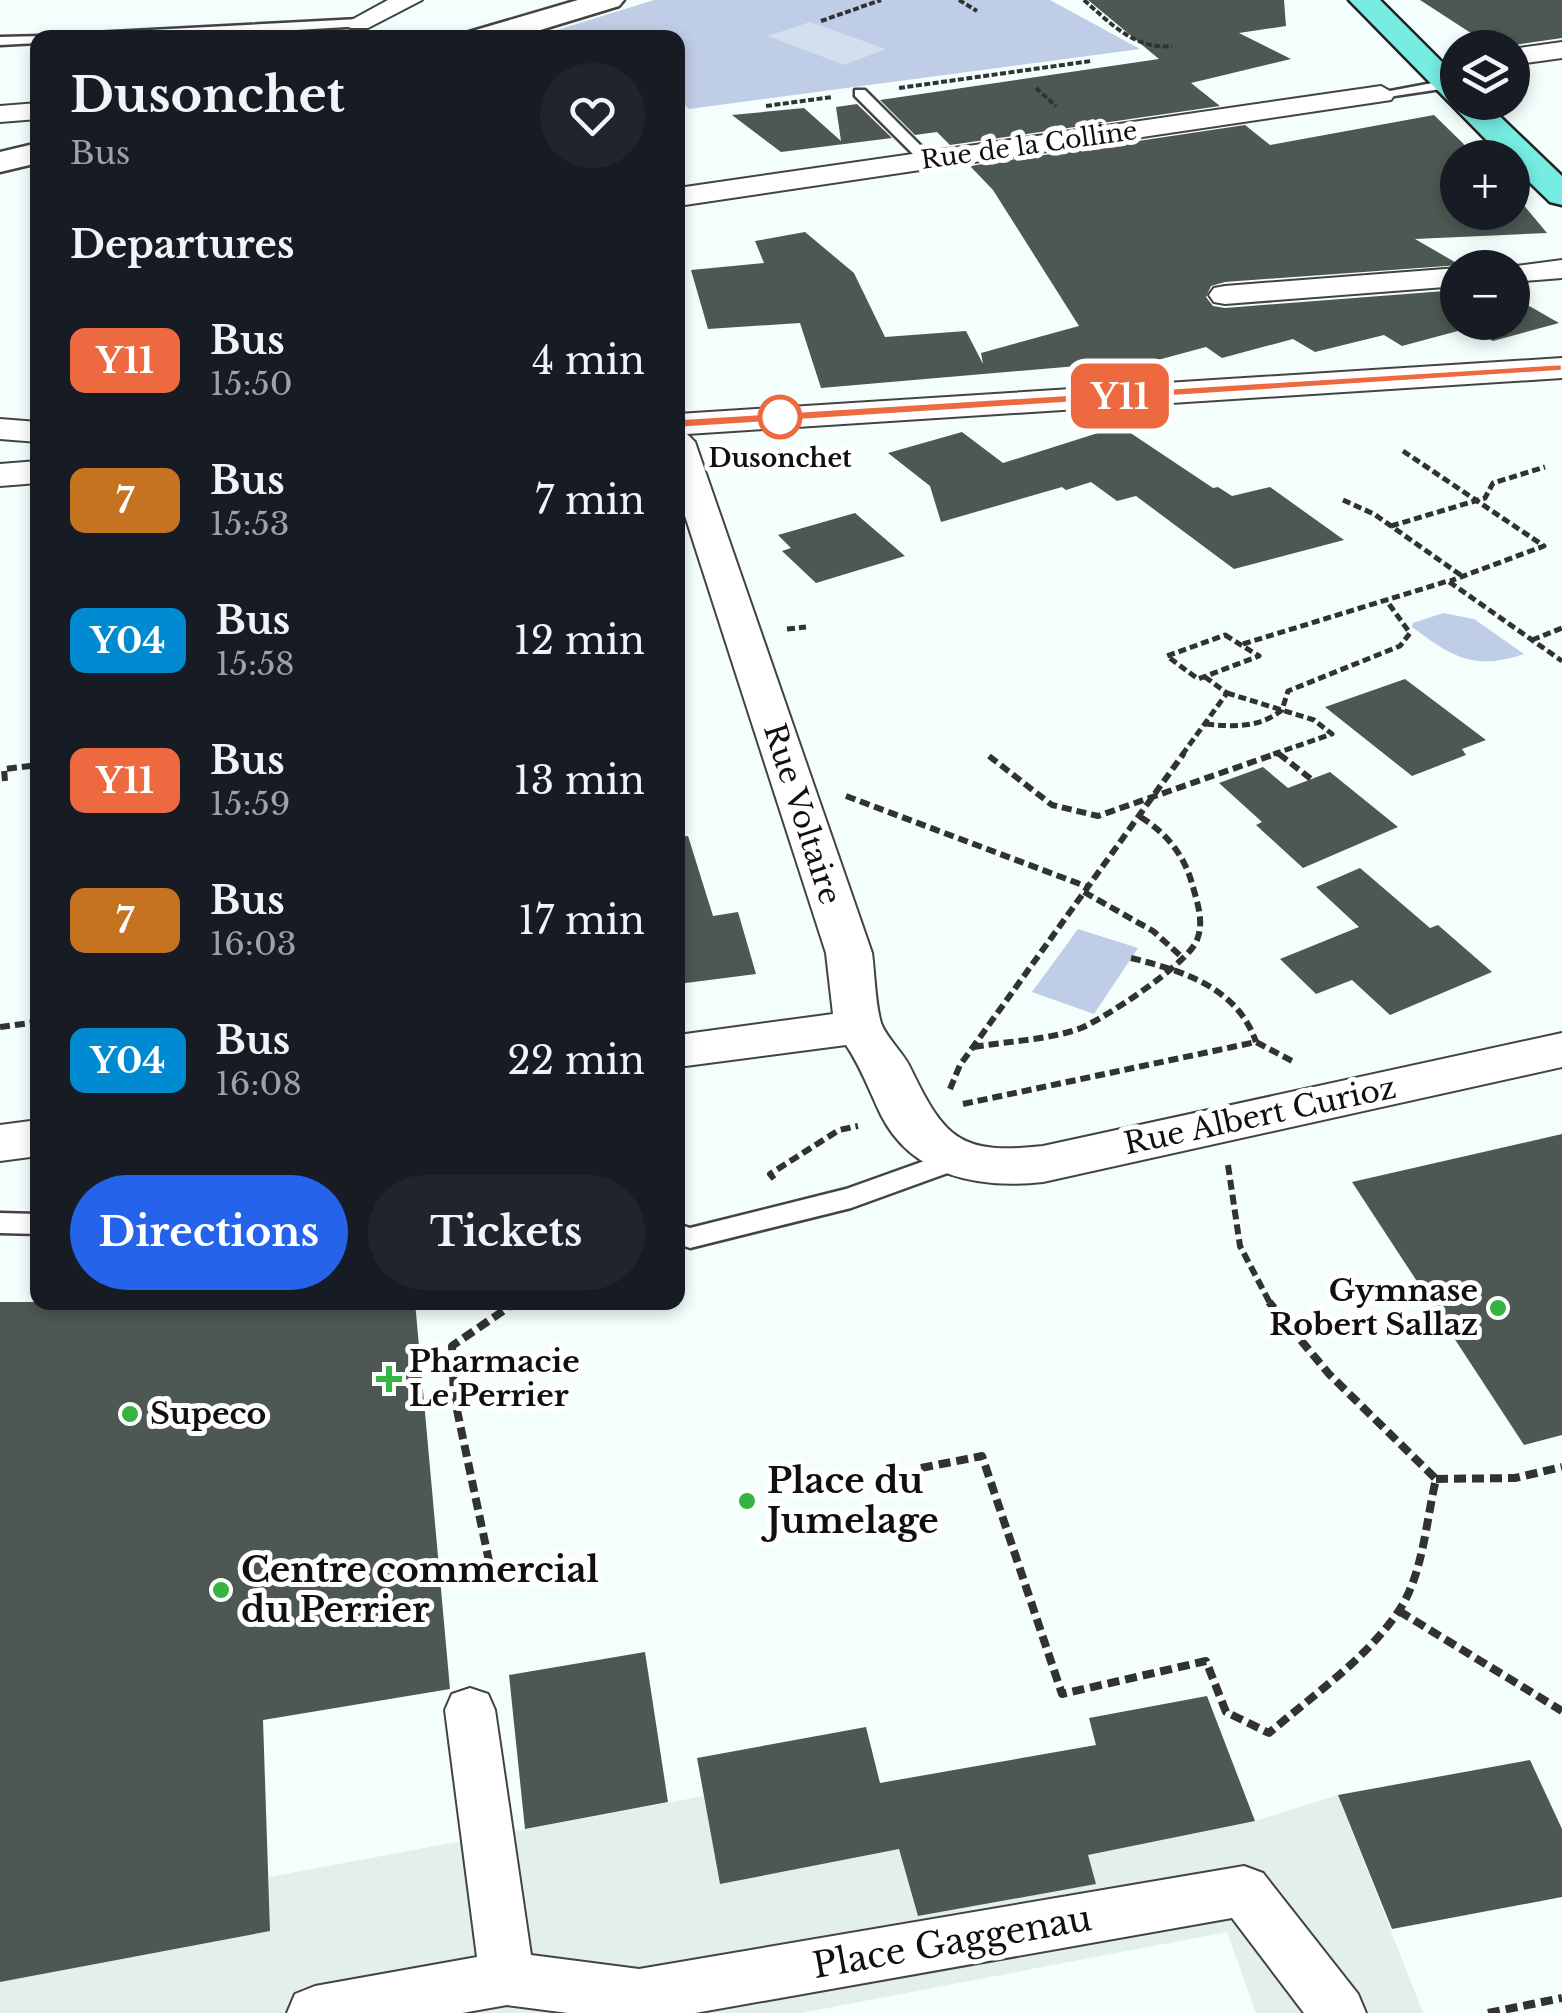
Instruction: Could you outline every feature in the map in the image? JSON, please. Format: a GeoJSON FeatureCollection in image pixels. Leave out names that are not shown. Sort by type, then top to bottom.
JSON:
{"type":"FeatureCollection","features":[{"type":"Feature","properties":{"kind":"main road"},"geometry":{"type":"LineString","coordinates":[[1364,0],[1440,72]]}},
{"type":"Feature","properties":{"kind":"main road"},"geometry":{"type":"LineString","coordinates":[[1388,0],[1440,67]]}},
{"type":"Feature","properties":{"kind":"main road"},"geometry":{"type":"LineString","coordinates":[[1488,120],[1562,195]]}},
{"type":"Feature","properties":{"kind":"main road"},"geometry":{"type":"LineString","coordinates":[[1524,120],[1562,152]]}},
{"type":"Feature","properties":{"kind":"street"},"geometry":{"type":"LineString","coordinates":[[359,23],[409,0]]}},
{"type":"Feature","properties":{"kind":"street"},"geometry":{"type":"LineString","coordinates":[[507,30],[610,0]]}},
{"type":"Feature","properties":{"kind":"street"},"geometry":{"type":"LineString","coordinates":[[1530,54],[1562,50]]}},
{"type":"Feature","properties":{"kind":"street","name":"Rue de la Colline"},"geometry":{"type":"LineString","coordinates":[[685,196],[1381,94]]}},
{"type":"Feature","properties":{"kind":"street"},"geometry":{"type":"LineString","coordinates":[[0,114],[30,112]]}},
{"type":"Feature","properties":{"kind":"street"},"geometry":{"type":"LineString","coordinates":[[0,162],[30,155]]}},
{"type":"Feature","properties":{"kind":"street"},"geometry":{"type":"LineString","coordinates":[[1530,272],[1562,270]]}},
{"type":"Feature","properties":{"kind":"street"},"geometry":{"type":"LineString","coordinates":[[1225,295],[1440,279]]}},
{"type":"Feature","properties":{"kind":"street"},"geometry":{"type":"LineString","coordinates":[[685,424],[1560,369]]}},
{"type":"Feature","properties":{"kind":"street"},"geometry":{"type":"LineString","coordinates":[[0,429],[30,431]]}},
{"type":"Feature","properties":{"kind":"street","name":"Rue Voltaire"},"geometry":{"type":"LineString","coordinates":[[685,463],[849,953],[858,1027],[924,1112],[922,1137],[958,1159]]}},
{"type":"Feature","properties":{"kind":"street"},"geometry":{"type":"LineString","coordinates":[[0,475],[30,473]]}},
{"type":"Feature","properties":{"kind":"street"},"geometry":{"type":"LineString","coordinates":[[685,1051],[858,1027]]}},
{"type":"Feature","properties":{"kind":"street","name":"Rue Albert Curioz"},"geometry":{"type":"LineString","coordinates":[[958,1159],[989,1167],[1026,1167],[1562,1050]]}},
{"type":"Feature","properties":{"kind":"street"},"geometry":{"type":"LineString","coordinates":[[0,1143],[30,1139]]}},
{"type":"Feature","properties":{"kind":"street"},"geometry":{"type":"LineString","coordinates":[[315,2013],[507,1978],[470,1710]]}},
{"type":"Feature","properties":{"kind":"street","name":"Place Gaggenau"},"geometry":{"type":"LineString","coordinates":[[507,1978],[639,1996],[1244,1891],[1338,2013]]}},
{"type":"Feature","properties":{"kind":"lane"},"geometry":{"type":"LineString","coordinates":[[226,30],[359,23]]}},
{"type":"Feature","properties":{"kind":"lane"},"geometry":{"type":"LineString","coordinates":[[0,42],[30,40]]}},
{"type":"Feature","properties":{"kind":"lane"},"geometry":{"type":"LineString","coordinates":[[1381,94],[1440,88]]}},
{"type":"Feature","properties":{"kind":"lane"},"geometry":{"type":"LineString","coordinates":[[860,93],[927,160]]}},
{"type":"Feature","properties":{"kind":"lane"},"geometry":{"type":"LineString","coordinates":[[685,1236],[891,1186],[958,1159]]}},
{"type":"Feature","properties":{"kind":"lane"},"geometry":{"type":"LineString","coordinates":[[0,1223],[30,1224]]}},
{"type":"Feature","properties":{"kind":"path"},"geometry":{"type":"LineString","coordinates":[[821,21],[881,0]]}},
{"type":"Feature","properties":{"kind":"path"},"geometry":{"type":"LineString","coordinates":[[959,0],[977,10]]}},
{"type":"Feature","properties":{"kind":"path"},"geometry":{"type":"LineString","coordinates":[[1084,0],[1139,42],[1156,50],[1172,46]]}},
{"type":"Feature","properties":{"kind":"path"},"geometry":{"type":"LineString","coordinates":[[766,106],[1091,61]]}},
{"type":"Feature","properties":{"kind":"path"},"geometry":{"type":"LineString","coordinates":[[1018,72],[1027,80]]}},
{"type":"Feature","properties":{"kind":"path"},"geometry":{"type":"LineString","coordinates":[[1036,88],[1064,113]]}},
{"type":"Feature","properties":{"kind":"path"},"geometry":{"type":"LineString","coordinates":[[1243,644],[1448,581],[1544,546],[1403,450]]}},
{"type":"Feature","properties":{"kind":"path"},"geometry":{"type":"LineString","coordinates":[[1391,526],[1485,498],[1492,483],[1545,467]]}},
{"type":"Feature","properties":{"kind":"path"},"geometry":{"type":"LineString","coordinates":[[1342,500],[1391,526],[1463,576]]}},
{"type":"Feature","properties":{"kind":"path"},"geometry":{"type":"LineString","coordinates":[[1448,581],[1562,661]]}},
{"type":"Feature","properties":{"kind":"path"},"geometry":{"type":"LineString","coordinates":[[1204,724],[1248,726],[1282,710],[1288,691],[1408,640],[1410,633],[1386,600]]}},
{"type":"Feature","properties":{"kind":"path"},"geometry":{"type":"LineString","coordinates":[[1532,640],[1562,628]]}},
{"type":"Feature","properties":{"kind":"path"},"geometry":{"type":"LineString","coordinates":[[1225,636],[1243,644],[1259,656],[1198,680],[1167,656],[1225,636]]}},
{"type":"Feature","properties":{"kind":"path"},"geometry":{"type":"LineString","coordinates":[[989,756],[1040,802],[1064,814],[1113,814],[1332,734],[1314,720],[1227,693],[1205,677]]}},
{"type":"Feature","properties":{"kind":"path"},"geometry":{"type":"LineString","coordinates":[[924,1112],[1227,693]]}},
{"type":"Feature","properties":{"kind":"path"},"geometry":{"type":"LineString","coordinates":[[1278,753],[1311,779]]}},
{"type":"Feature","properties":{"kind":"path"},"geometry":{"type":"LineString","coordinates":[[5,780],[4,770],[30,766]]}},
{"type":"Feature","properties":{"kind":"path"},"geometry":{"type":"LineString","coordinates":[[837,792],[1086,890],[1153,931],[1183,958]]}},
{"type":"Feature","properties":{"kind":"path"},"geometry":{"type":"LineString","coordinates":[[973,1047],[1080,1028],[1117,1007],[1183,958],[1201,931],[1196,889],[1177,848],[1139,816]]}},
{"type":"Feature","properties":{"kind":"path"},"geometry":{"type":"LineString","coordinates":[[1131,958],[1170,967],[1198,980],[1244,1011],[1252,1022],[1256,1042]]}},
{"type":"Feature","properties":{"kind":"path"},"geometry":{"type":"LineString","coordinates":[[0,1027],[30,1023]]}},
{"type":"Feature","properties":{"kind":"path"},"geometry":{"type":"LineString","coordinates":[[800,1211],[770,1174],[839,1130],[1256,1042],[1298,1064]]}},
{"type":"Feature","properties":{"kind":"path"},"geometry":{"type":"LineString","coordinates":[[1241,1121],[1228,1166],[1230,1199],[1244,1258],[1254,1278],[1312,1352],[1436,1479],[1515,1478],[1562,1466]]}},
{"type":"Feature","properties":{"kind":"path"},"geometry":{"type":"LineString","coordinates":[[494,1580],[454,1396],[452,1346],[504,1310]]}},
{"type":"Feature","properties":{"kind":"path"},"geometry":{"type":"LineString","coordinates":[[921,1468],[982,1456],[1062,1694],[1206,1661],[1226,1712],[1269,1733],[1366,1648],[1399,1611],[1412,1583],[1436,1479]]}},
{"type":"Feature","properties":{"kind":"path"},"geometry":{"type":"LineString","coordinates":[[1399,1611],[1562,1711]]}},
{"type":"Feature","properties":{"kind":"path"},"geometry":{"type":"LineString","coordinates":[[1488,2013],[1562,1998]]}},
{"type":"Feature","properties":{"kind":"shaded area"},"geometry":{"type":"Polygon","coordinates":[[[654,0],[1050,0],[1140,49],[689,109],[685,105],[685,30],[557,30],[654,0]]]}},
{"type":"Feature","properties":{"kind":"shaded area"},"geometry":{"type":"Polygon","coordinates":[[[810,22],[886,49],[844,65],[768,36],[810,22]]]}},
{"type":"Feature","properties":{"kind":"shaded area"},"geometry":{"type":"Polygon","coordinates":[[[1443,613],[1474,619],[1524,654],[1491,661],[1464,658],[1412,627],[1413,623],[1443,613]]]}},
{"type":"Feature","properties":{"kind":"shaded area"},"geometry":{"type":"Polygon","coordinates":[[[1078,929],[1138,948],[1094,1014],[1032,992],[1078,929]]]}},
{"type":"Feature","properties":{"kind":"shaded area"},"geometry":{"type":"Polygon","coordinates":[[[1338,1795],[1423,2013],[1256,2013],[1227,1932],[801,2013],[0,2013],[0,1982],[270,1931],[269,1877],[704,1796],[720,1883],[899,1849],[919,1916],[1095,1884],[1088,1855],[1255,1821],[1338,1795]]]}},
{"type":"Feature","properties":{"kind":"building"},"geometry":{"type":"Polygon","coordinates":[[[1088,0],[1284,0],[1286,26],[1239,33],[1291,59],[1191,83],[1220,106],[950,145],[937,132],[915,135],[880,100],[1159,59],[1088,0]]]}},
{"type":"Feature","properties":{"kind":"building"},"geometry":{"type":"Polygon","coordinates":[[[1420,0],[1562,0],[1562,38],[1530,43],[1530,30],[1466,30],[1420,0]]]}},
{"type":"Feature","properties":{"kind":"building"},"geometry":{"type":"Polygon","coordinates":[[[857,104],[892,138],[781,152],[732,115],[804,108],[841,141],[836,107],[857,104]]]}},
{"type":"Feature","properties":{"kind":"building"},"geometry":{"type":"Polygon","coordinates":[[[1434,115],[1460,140],[1440,140],[1440,230],[1530,230],[1530,213],[1547,233],[1415,239],[1440,253],[1440,266],[1225,282],[1211,286],[1206,297],[1213,306],[1225,308],[1440,291],[1440,336],[1402,346],[1384,335],[1315,352],[1293,339],[1222,358],[1206,347],[1113,372],[1112,363],[821,388],[800,323],[708,329],[691,270],[764,263],[755,241],[805,232],[854,273],[885,337],[966,331],[983,364],[981,353],[1079,326],[993,190],[970,166],[1245,125],[1270,145],[1434,115]]]}},
{"type":"Feature","properties":{"kind":"building"},"geometry":{"type":"Polygon","coordinates":[[[1530,306],[1559,323],[1530,331],[1530,306]]]}},
{"type":"Feature","properties":{"kind":"building"},"geometry":{"type":"Polygon","coordinates":[[[1120,426],[1213,488],[1232,496],[1270,487],[1344,540],[1234,569],[1136,496],[1117,501],[1091,482],[941,522],[930,486],[888,453],[962,432],[1003,463],[1120,426]]]}},
{"type":"Feature","properties":{"kind":"building"},"geometry":{"type":"Polygon","coordinates":[[[855,513],[905,556],[816,583],[782,551],[791,548],[778,535],[855,513]]]}},
{"type":"Feature","properties":{"kind":"building"},"geometry":{"type":"Polygon","coordinates":[[[1405,679],[1486,740],[1462,749],[1466,755],[1412,776],[1325,707],[1405,679]]]}},
{"type":"Feature","properties":{"kind":"building"},"geometry":{"type":"Polygon","coordinates":[[[1263,767],[1288,788],[1330,772],[1398,827],[1303,868],[1256,825],[1262,822],[1219,783],[1263,767]]]}},
{"type":"Feature","properties":{"kind":"building"},"geometry":{"type":"Polygon","coordinates":[[[685,836],[713,916],[738,912],[756,974],[685,983],[685,836]]]}},
{"type":"Feature","properties":{"kind":"building"},"geometry":{"type":"Polygon","coordinates":[[[1360,868],[1430,928],[1438,925],[1492,972],[1390,1015],[1352,980],[1316,994],[1280,959],[1359,927],[1316,887],[1360,868]]]}},
{"type":"Feature","properties":{"kind":"building","name":"Gymnase Robert Sallaz"},"geometry":{"type":"Polygon","coordinates":[[[1562,1134],[1562,1435],[1524,1445],[1352,1182],[1562,1134]]]}},
{"type":"Feature","properties":{"kind":"building","name":"Centre commercial du Perrier"},"geometry":{"type":"Polygon","coordinates":[[[0,1302],[30,1302],[30,1310],[416,1310],[450,1689],[263,1720],[270,1931],[0,1982],[0,1302]]]}},
{"type":"Feature","properties":{"kind":"building"},"geometry":{"type":"Polygon","coordinates":[[[645,1652],[668,1802],[525,1829],[509,1675],[645,1652]]]}},
{"type":"Feature","properties":{"kind":"building"},"geometry":{"type":"Polygon","coordinates":[[[1207,1696],[1255,1821],[1088,1855],[1096,1884],[918,1916],[899,1849],[720,1884],[697,1758],[866,1727],[880,1783],[1096,1745],[1089,1718],[1207,1696]]]}},
{"type":"Feature","properties":{"kind":"building"},"geometry":{"type":"Polygon","coordinates":[[[1530,1760],[1562,1829],[1562,1897],[1392,1929],[1338,1795],[1530,1760]]]}},
{"type":"Feature","properties":{"kind":"bus line","name":"Y11"},"geometry":{"type":"LineString","coordinates":[[685,424],[1562,368]]}},
{"type":"Feature","properties":{"kind":"place","name":"Dusonchet"},"geometry":{"type":"Point","coordinates":[780,417]}},
{"type":"Feature","properties":{"kind":"place","name":"Gymnase Robert Sallaz"},"geometry":{"type":"Point","coordinates":[1498,1308]}},
{"type":"Feature","properties":{"kind":"place","name":"Pharmacie Le Perrier"},"geometry":{"type":"Point","coordinates":[389,1379]}},
{"type":"Feature","properties":{"kind":"place","name":"Supeco"},"geometry":{"type":"Point","coordinates":[130,1414]}},
{"type":"Feature","properties":{"kind":"place","name":"Place du Jumelage"},"geometry":{"type":"Point","coordinates":[747,1501]}},
{"type":"Feature","properties":{"kind":"place","name":"Centre commercial du Perrier"},"geometry":{"type":"Point","coordinates":[221,1590]}}]}
